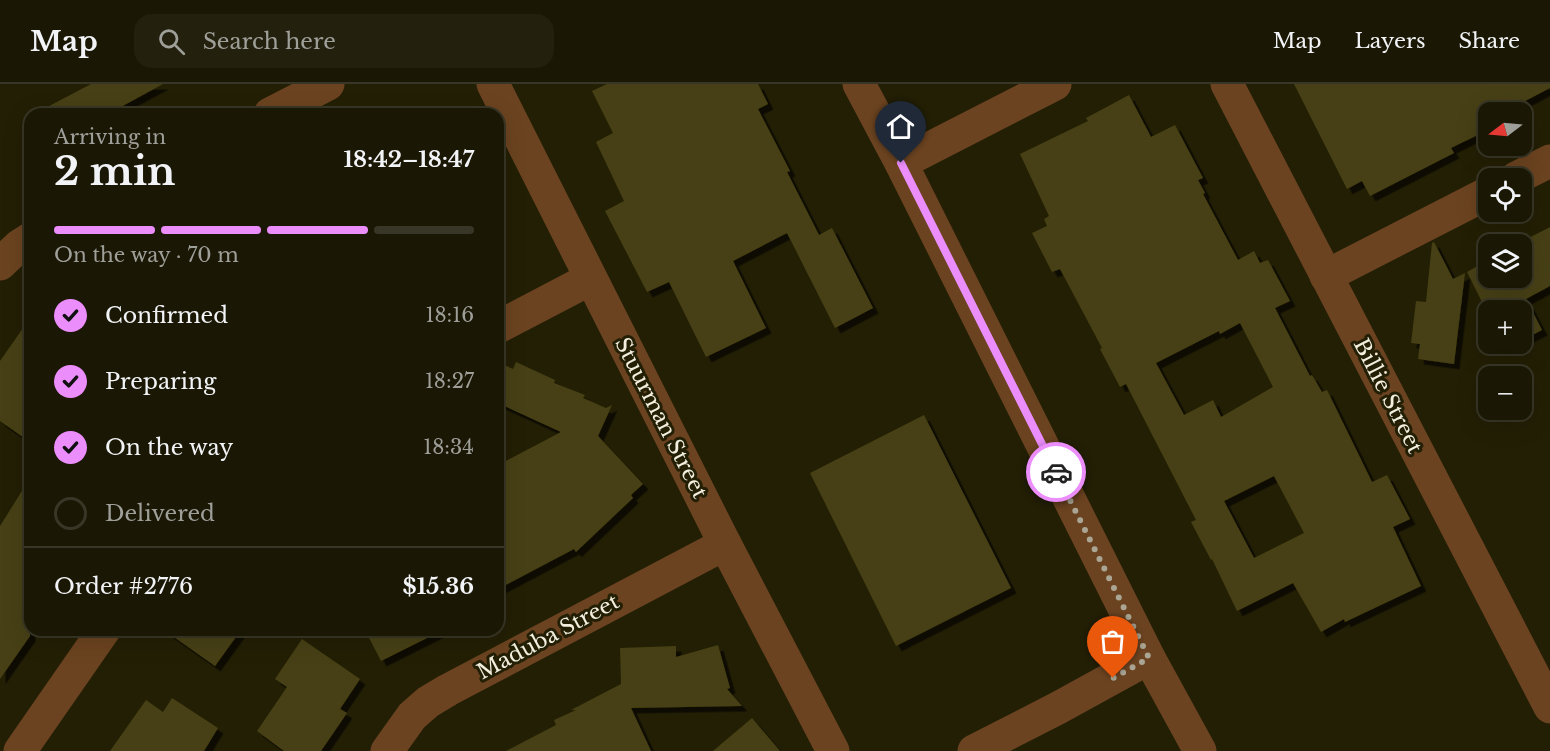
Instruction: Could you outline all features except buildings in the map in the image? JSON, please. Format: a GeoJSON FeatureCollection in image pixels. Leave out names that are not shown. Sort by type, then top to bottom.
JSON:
{"type":"FeatureCollection","features":[{"type":"Feature","properties":{"kind":"street"},"geometry":{"type":"LineString","coordinates":[[282,108],[328,84]]}},
{"type":"Feature","properties":{"kind":"street","name":"Stuurman Street"},"geometry":{"type":"LineString","coordinates":[[493,84],[725,544],[833,751]]}},
{"type":"Feature","properties":{"kind":"street"},"geometry":{"type":"LineString","coordinates":[[859,84],[901,163],[1149,658],[1200,751]]}},
{"type":"Feature","properties":{"kind":"street"},"geometry":{"type":"LineString","coordinates":[[901,163],[1054,84]]}},
{"type":"Feature","properties":{"kind":"street","name":"Billie Street"},"geometry":{"type":"LineString","coordinates":[[1227,84],[1550,707]]}},
{"type":"Feature","properties":{"kind":"street"},"geometry":{"type":"LineString","coordinates":[[1532,170],[1550,161]]}},
{"type":"Feature","properties":{"kind":"street"},"geometry":{"type":"LineString","coordinates":[[1326,276],[1478,198]]}},
{"type":"Feature","properties":{"kind":"street"},"geometry":{"type":"LineString","coordinates":[[0,264],[24,243]]}},
{"type":"Feature","properties":{"kind":"street"},"geometry":{"type":"LineString","coordinates":[[504,324],[590,279]]}},
{"type":"Feature","properties":{"kind":"street","name":"Maduba Street"},"geometry":{"type":"LineString","coordinates":[[387,751],[412,716],[428,702],[725,544]]}},
{"type":"Feature","properties":{"kind":"street"},"geometry":{"type":"LineString","coordinates":[[20,751],[101,636]]}},
{"type":"Feature","properties":{"kind":"street"},"geometry":{"type":"LineString","coordinates":[[974,751],[1149,658]]}},
{"type":"Feature","properties":{"kind":"way so far"},"geometry":{"type":"LineString","coordinates":[[1056,472],[1149,658],[1113,678]]}},
{"type":"Feature","properties":{"kind":"route"},"geometry":{"type":"LineString","coordinates":[[901,163],[1056,472]]}}]}
